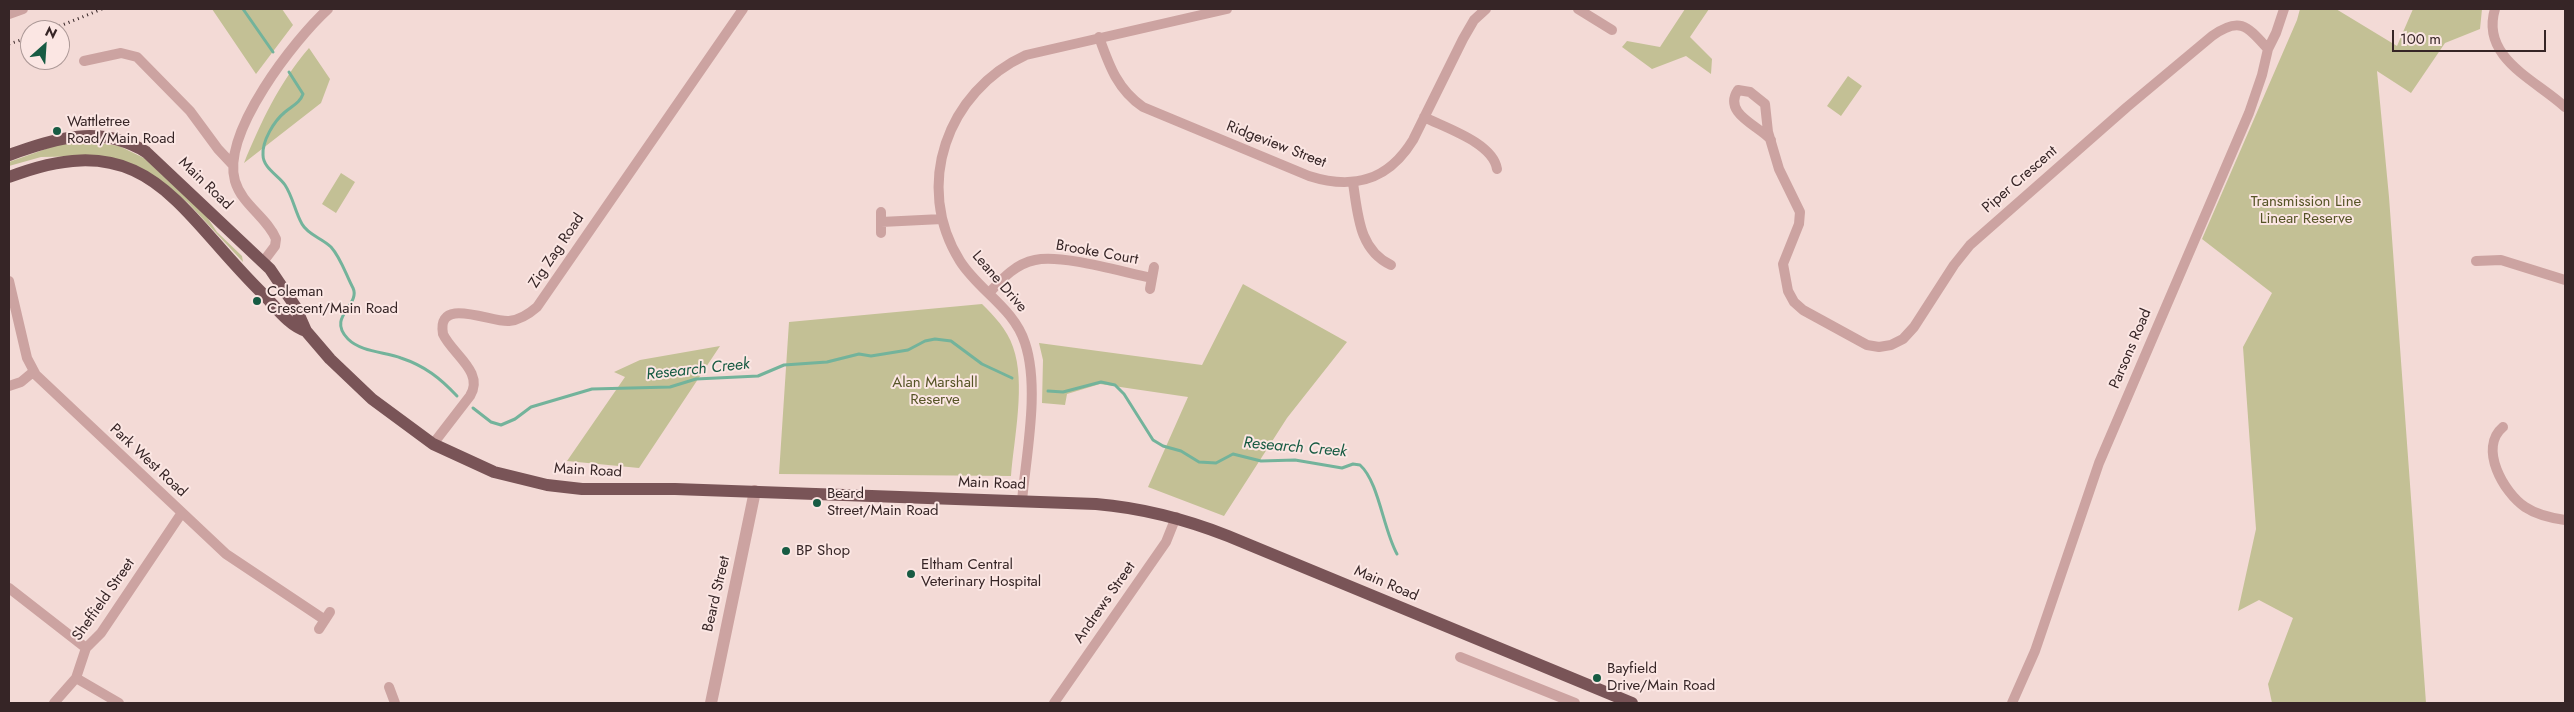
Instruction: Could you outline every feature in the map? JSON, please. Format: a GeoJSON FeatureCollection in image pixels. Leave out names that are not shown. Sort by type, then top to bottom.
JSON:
{"type":"FeatureCollection","features":[{"type":"Feature","properties":{"kind":"main road","name":"Main Road"},"geometry":{"type":"LineString","coordinates":[[9,155],[59,138],[82,135],[103,136],[132,144],[146,152],[263,262],[286,292],[302,318],[306,331]]}},
{"type":"Feature","properties":{"kind":"main road"},"geometry":{"type":"LineString","coordinates":[[9,146],[26,149]]}},
{"type":"Feature","properties":{"kind":"main road","name":"Main Road"},"geometry":{"type":"LineString","coordinates":[[9,177],[48,164],[79,159],[102,162],[137,172],[165,190],[184,207],[247,279],[290,322],[306,331],[330,359],[372,399],[433,444],[494,472],[547,485],[602,490],[755,491],[1022,501],[1116,506],[1176,518],[1228,536],[1613,700],[1632,703]]}},
{"type":"Feature","properties":{"kind":"main road"},"geometry":{"type":"LineString","coordinates":[[247,279],[263,262]]}},
{"type":"Feature","properties":{"kind":"street"},"geometry":{"type":"LineString","coordinates":[[9,14],[23,9]]}},
{"type":"Feature","properties":{"kind":"street"},"geometry":{"type":"LineString","coordinates":[[263,262],[275,246],[276,239],[241,194],[234,180],[233,165],[244,127],[271,76],[297,42],[328,9]]}},
{"type":"Feature","properties":{"kind":"street","name":"Zig Zag Road"},"geometry":{"type":"LineString","coordinates":[[433,444],[474,388],[472,373],[442,334],[442,326],[446,318],[453,314],[464,313],[511,321],[528,315],[537,307],[743,9]]}},
{"type":"Feature","properties":{"kind":"street","name":"Leane Drive"},"geometry":{"type":"LineString","coordinates":[[1022,501],[1031,404],[1030,360],[1024,341],[1014,321],[960,261],[942,219],[938,190],[941,156],[953,123],[972,94],[994,74],[1026,55],[1227,9]]}},
{"type":"Feature","properties":{"kind":"street","name":"Ridgeview Street"},"geometry":{"type":"LineString","coordinates":[[1100,37],[1116,81],[1128,96],[1143,107],[1309,176],[1331,182],[1353,183],[1377,175],[1394,164],[1407,149],[1468,29],[1486,9]]}},
{"type":"Feature","properties":{"kind":"street"},"geometry":{"type":"LineString","coordinates":[[1578,9],[1612,30]]}},
{"type":"Feature","properties":{"kind":"street","name":"Parsons Road"},"geometry":{"type":"LineString","coordinates":[[2012,703],[2035,651],[2094,475],[2251,107],[2262,75],[2268,49],[2284,9]]}},
{"type":"Feature","properties":{"kind":"street"},"geometry":{"type":"LineString","coordinates":[[2495,9],[2493,32],[2501,54],[2512,66],[2565,107]]}},
{"type":"Feature","properties":{"kind":"street","name":"Piper Crescent"},"geometry":{"type":"LineString","coordinates":[[1771,140],[1782,176],[1800,212],[1799,224],[1783,264],[1788,291],[1794,302],[1802,310],[1867,345],[1885,347],[1897,342],[1914,327],[1954,265],[1970,245],[2200,46],[2226,27],[2236,24],[2251,30],[2268,49]]}},
{"type":"Feature","properties":{"kind":"street"},"geometry":{"type":"LineString","coordinates":[[84,61],[121,53],[137,57],[190,111],[233,165]]}},
{"type":"Feature","properties":{"kind":"street"},"geometry":{"type":"LineString","coordinates":[[1738,90],[1750,92],[1765,104],[1771,140],[1740,116],[1735,99],[1738,90]]}},
{"type":"Feature","properties":{"kind":"street"},"geometry":{"type":"LineString","coordinates":[[1424,117],[1481,146],[1494,158],[1497,169]]}},
{"type":"Feature","properties":{"kind":"street"},"geometry":{"type":"LineString","coordinates":[[1353,183],[1358,218],[1364,237],[1376,256],[1391,266]]}},
{"type":"Feature","properties":{"kind":"street"},"geometry":{"type":"LineString","coordinates":[[880,232],[881,217],[942,219]]}},
{"type":"Feature","properties":{"kind":"street","name":"Brooke Court"},"geometry":{"type":"LineString","coordinates":[[989,293],[1018,267],[1042,259],[1060,260],[1151,283],[1154,267]]}},
{"type":"Feature","properties":{"kind":"street"},"geometry":{"type":"LineString","coordinates":[[2476,261],[2501,260],[2565,280]]}},
{"type":"Feature","properties":{"kind":"street","name":"Park West Road"},"geometry":{"type":"LineString","coordinates":[[9,281],[27,358],[33,372],[181,514],[234,560],[325,620]]}},
{"type":"Feature","properties":{"kind":"street"},"geometry":{"type":"LineString","coordinates":[[9,386],[21,382],[33,372]]}},
{"type":"Feature","properties":{"kind":"street"},"geometry":{"type":"LineString","coordinates":[[2503,427],[2495,436],[2492,451],[2505,485],[2514,497],[2526,507],[2541,515],[2565,520]]}},
{"type":"Feature","properties":{"kind":"street","name":"Beard Street"},"geometry":{"type":"LineString","coordinates":[[711,703],[755,491]]}},
{"type":"Feature","properties":{"kind":"street","name":"Sheffield Street"},"geometry":{"type":"LineString","coordinates":[[54,703],[76,678],[86,648],[101,633],[181,514]]}},
{"type":"Feature","properties":{"kind":"street","name":"Andrews Street"},"geometry":{"type":"LineString","coordinates":[[1054,703],[1166,542],[1176,518]]}},
{"type":"Feature","properties":{"kind":"street"},"geometry":{"type":"LineString","coordinates":[[9,588],[86,648]]}},
{"type":"Feature","properties":{"kind":"street"},"geometry":{"type":"LineString","coordinates":[[1460,658],[1575,703]]}},
{"type":"Feature","properties":{"kind":"street"},"geometry":{"type":"LineString","coordinates":[[76,678],[120,703]]}},
{"type":"Feature","properties":{"kind":"street"},"geometry":{"type":"LineString","coordinates":[[389,687],[395,703]]}},
{"type":"Feature","properties":{"kind":"green space"},"geometry":{"type":"Polygon","coordinates":[[[212,9],[282,9],[293,25],[256,74],[212,9]]]}},
{"type":"Feature","properties":{"kind":"green space"},"geometry":{"type":"Polygon","coordinates":[[[1685,9],[1709,9],[1690,37],[1712,59],[1711,74],[1686,56],[1652,69],[1622,47],[1627,41],[1660,47],[1685,9]]]}},
{"type":"Feature","properties":{"kind":"green space","name":"Transmission Line Linear Reserve"},"geometry":{"type":"Polygon","coordinates":[[[2300,9],[2336,9],[2397,46],[2413,9],[2482,9],[2480,29],[2445,43],[2411,93],[2377,71],[2389,197],[2426,703],[2272,703],[2268,684],[2293,618],[2259,600],[2238,611],[2256,529],[2243,347],[2272,293],[2202,239],[2297,20],[2300,9]]]}},
{"type":"Feature","properties":{"kind":"green space"},"geometry":{"type":"Polygon","coordinates":[[[309,48],[330,79],[321,103],[244,163],[272,103],[298,61],[309,48]]]}},
{"type":"Feature","properties":{"kind":"green space"},"geometry":{"type":"Polygon","coordinates":[[[1848,76],[1862,86],[1841,116],[1827,106],[1848,76]]]}},
{"type":"Feature","properties":{"kind":"green space"},"geometry":{"type":"Polygon","coordinates":[[[88,141],[119,146],[144,158],[207,217],[217,232],[242,256],[243,262],[188,203],[165,184],[93,156],[41,157],[9,166],[9,162],[57,145],[88,141]]]}},
{"type":"Feature","properties":{"kind":"green space"},"geometry":{"type":"Polygon","coordinates":[[[341,173],[355,182],[336,213],[322,204],[341,173]]]}},
{"type":"Feature","properties":{"kind":"green space"},"geometry":{"type":"Polygon","coordinates":[[[1243,284],[1347,342],[1287,418],[1224,516],[1148,487],[1188,397],[1100,384],[1067,394],[1065,405],[1042,403],[1043,360],[1039,343],[1202,365],[1243,284]]]}},
{"type":"Feature","properties":{"kind":"green space","name":"Alan Marshall Reserve"},"geometry":{"type":"Polygon","coordinates":[[[982,304],[1004,329],[1013,347],[1017,361],[1019,394],[1011,476],[779,474],[789,322],[982,304]]]}},
{"type":"Feature","properties":{"kind":"green space"},"geometry":{"type":"Polygon","coordinates":[[[720,346],[639,468],[567,461],[625,377],[614,372],[640,360],[720,346]]]}},
{"type":"Feature","properties":{"kind":"waterway","name":"Research Creek"},"geometry":{"type":"LineString","coordinates":[[243,9],[273,52]]}},
{"type":"Feature","properties":{"kind":"waterway","name":"Research Creek"},"geometry":{"type":"LineString","coordinates":[[289,72],[303,94],[298,102],[285,112],[273,126],[264,144],[264,160],[268,168],[285,185],[305,228],[331,247],[341,261],[354,294],[342,318],[342,331],[348,339],[360,347],[410,361],[425,369],[438,378],[457,396]]}},
{"type":"Feature","properties":{"kind":"waterway","name":"Research Creek"},"geometry":{"type":"LineString","coordinates":[[473,408],[491,422],[501,425],[515,419],[531,407],[592,389],[670,387],[696,379],[758,376],[784,365],[827,362],[859,354],[871,356],[908,350],[925,341],[935,339],[951,341],[982,364],[1012,378]]}},
{"type":"Feature","properties":{"kind":"waterway","name":"Research Creek"},"geometry":{"type":"LineString","coordinates":[[1048,391],[1063,392],[1101,382],[1115,385],[1124,394],[1153,440],[1163,446],[1181,451],[1199,462],[1216,463],[1233,454],[1261,461],[1295,460],[1342,468],[1353,464],[1360,465],[1372,483],[1397,554]]}},
{"type":"Feature","properties":{"kind":"railway"},"geometry":{"type":"LineString","coordinates":[[70,22],[102,9]]}},
{"type":"Feature","properties":{"kind":"railway"},"geometry":{"type":"LineString","coordinates":[[9,44],[20,40]]}},
{"type":"Feature","properties":{"kind":"place","name":"Wattletree Road/Main Road"},"geometry":{"type":"Point","coordinates":[57,131]}},
{"type":"Feature","properties":{"kind":"place","name":"Coleman Crescent/Main Road"},"geometry":{"type":"Point","coordinates":[257,301]}},
{"type":"Feature","properties":{"kind":"place","name":"Beard Street/Main Road"},"geometry":{"type":"Point","coordinates":[817,503]}},
{"type":"Feature","properties":{"kind":"place","name":"BP Shop"},"geometry":{"type":"Point","coordinates":[786,551]}},
{"type":"Feature","properties":{"kind":"place","name":"Eltham Central Veterinary Hospital"},"geometry":{"type":"Point","coordinates":[911,574]}},
{"type":"Feature","properties":{"kind":"place","name":"Bayfield Drive/Main Road"},"geometry":{"type":"Point","coordinates":[1597,678]}}]}
